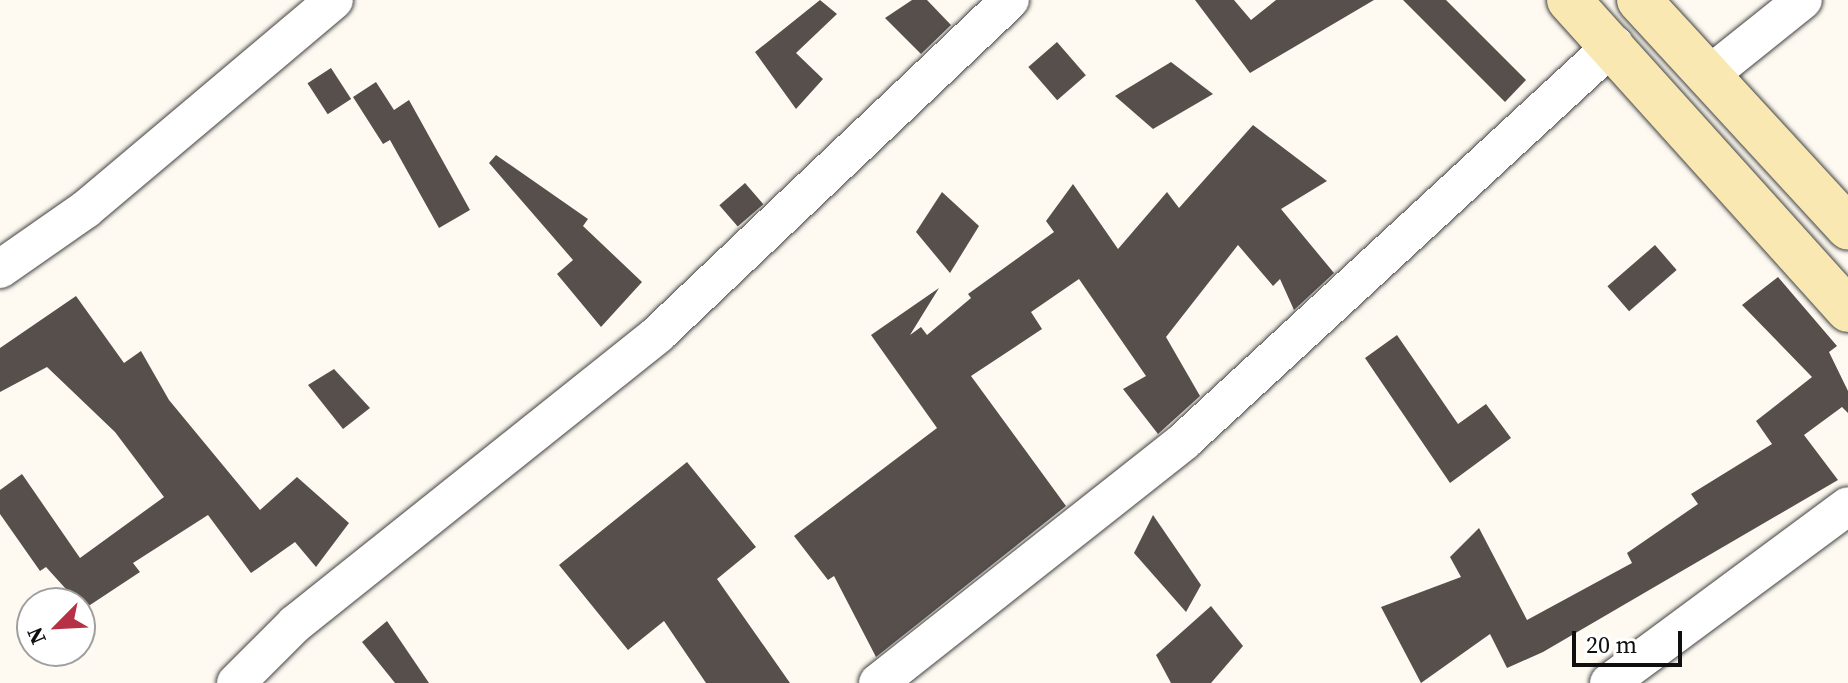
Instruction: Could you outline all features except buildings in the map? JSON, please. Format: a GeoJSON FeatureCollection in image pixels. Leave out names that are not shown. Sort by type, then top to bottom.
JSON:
{"type":"FeatureCollection","features":[{"type":"Feature","properties":{"kind":"street"},"geometry":{"type":"LineString","coordinates":[[0,269],[86,209],[334,0]]}},
{"type":"Feature","properties":{"kind":"street"},"geometry":{"type":"LineString","coordinates":[[236,683],[295,624],[658,334],[1010,0]]}},
{"type":"Feature","properties":{"kind":"street"},"geometry":{"type":"LineString","coordinates":[[1569,0],[1614,44],[1848,310]]}},
{"type":"Feature","properties":{"kind":"street"},"geometry":{"type":"LineString","coordinates":[[1639,0],[1713,72],[1848,227]]}},
{"type":"Feature","properties":{"kind":"street"},"geometry":{"type":"LineString","coordinates":[[1713,72],[1803,0]]}},
{"type":"Feature","properties":{"kind":"street"},"geometry":{"type":"LineString","coordinates":[[878,683],[1184,441],[1614,44]]}},
{"type":"Feature","properties":{"kind":"street"},"geometry":{"type":"LineString","coordinates":[[1609,683],[1848,506]]}}]}
